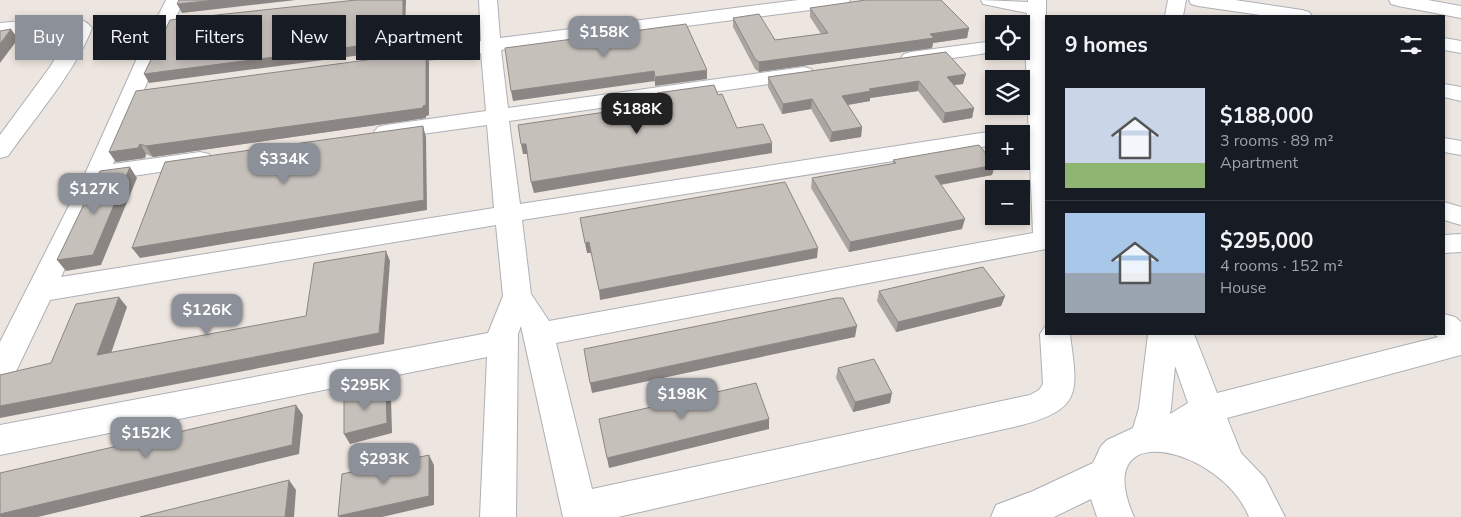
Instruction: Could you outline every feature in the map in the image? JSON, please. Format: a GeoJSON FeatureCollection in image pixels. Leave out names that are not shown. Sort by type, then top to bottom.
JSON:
{"type":"FeatureCollection","features":[{"type":"Feature","properties":{"kind":"street"},"geometry":{"type":"LineString","coordinates":[[488,0],[490,45],[517,296],[537,326],[580,513],[1022,412],[1044,403],[1055,395],[1059,380],[1055,335]]}},
{"type":"Feature","properties":{"kind":"street"},"geometry":{"type":"LineString","coordinates":[[480,46],[841,0]]}},
{"type":"Feature","properties":{"kind":"street"},"geometry":{"type":"LineString","coordinates":[[990,0],[1037,4],[1030,34]]}},
{"type":"Feature","properties":{"kind":"street"},"geometry":{"type":"LineString","coordinates":[[1174,15],[1178,0]]}},
{"type":"Feature","properties":{"kind":"street"},"geometry":{"type":"LineString","coordinates":[[1198,0],[1296,15]]}},
{"type":"Feature","properties":{"kind":"street"},"geometry":{"type":"LineString","coordinates":[[1398,0],[1461,12]]}},
{"type":"Feature","properties":{"kind":"street"},"geometry":{"type":"LineString","coordinates":[[1439,8],[1461,3]]}},
{"type":"Feature","properties":{"kind":"street"},"geometry":{"type":"LineString","coordinates":[[0,373],[96,174],[142,92],[174,14]]}},
{"type":"Feature","properties":{"kind":"street"},"geometry":{"type":"LineString","coordinates":[[0,29],[66,23],[76,24],[82,28],[79,37],[0,151]]}},
{"type":"Feature","properties":{"kind":"street"},"geometry":{"type":"LineString","coordinates":[[887,62],[985,48]]}},
{"type":"Feature","properties":{"kind":"street"},"geometry":{"type":"LineString","coordinates":[[1028,60],[1030,125]]}},
{"type":"Feature","properties":{"kind":"street"},"geometry":{"type":"LineString","coordinates":[[361,136],[828,70]]}},
{"type":"Feature","properties":{"kind":"street"},"geometry":{"type":"LineString","coordinates":[[1445,91],[1461,94]]}},
{"type":"Feature","properties":{"kind":"street"},"geometry":{"type":"LineString","coordinates":[[1030,132],[1045,228]]}},
{"type":"Feature","properties":{"kind":"street"},"geometry":{"type":"LineString","coordinates":[[40,291],[508,214],[985,139]]}},
{"type":"Feature","properties":{"kind":"street"},"geometry":{"type":"LineString","coordinates":[[1445,144],[1461,148]]}},
{"type":"Feature","properties":{"kind":"street"},"geometry":{"type":"LineString","coordinates":[[96,174],[224,155]]}},
{"type":"Feature","properties":{"kind":"street"},"geometry":{"type":"LineString","coordinates":[[1445,211],[1461,216]]}},
{"type":"Feature","properties":{"kind":"street"},"geometry":{"type":"LineString","coordinates":[[539,335],[1045,240]]}},
{"type":"Feature","properties":{"kind":"street"},"geometry":{"type":"LineString","coordinates":[[1445,244],[1461,243]]}},
{"type":"Feature","properties":{"kind":"street"},"geometry":{"type":"LineString","coordinates":[[498,517],[502,342],[504,327],[517,296]]}},
{"type":"Feature","properties":{"kind":"street"},"geometry":{"type":"LineString","coordinates":[[1445,326],[1461,342]]}},
{"type":"Feature","properties":{"kind":"street"},"geometry":{"type":"LineString","coordinates":[[1155,438],[1155,408],[1163,335]]}},
{"type":"Feature","properties":{"kind":"street"},"geometry":{"type":"LineString","coordinates":[[1180,335],[1227,463]]}},
{"type":"Feature","properties":{"kind":"street"},"geometry":{"type":"LineString","coordinates":[[0,440],[502,342]]}},
{"type":"Feature","properties":{"kind":"street"},"geometry":{"type":"LineString","coordinates":[[1116,517],[1106,489],[1106,474],[1111,460],[1119,450],[1131,443],[1155,438],[1208,409],[1461,342]]}},
{"type":"Feature","properties":{"kind":"street"},"geometry":{"type":"LineString","coordinates":[[1155,438],[1186,442],[1207,451],[1227,463],[1245,480],[1260,499],[1267,517]]}},
{"type":"Feature","properties":{"kind":"street"},"geometry":{"type":"LineString","coordinates":[[1009,517],[1060,498],[1106,474]]}},
{"type":"Feature","properties":{"kind":"building"},"geometry":{"type":"Polygon","coordinates":[[[179,0],[215,0],[177,4],[179,0]]]}},
{"type":"Feature","properties":{"kind":"building"},"geometry":{"type":"Polygon","coordinates":[[[356,0],[403,0],[403,15],[356,15],[356,46],[346,48],[346,15],[272,15],[272,57],[262,59],[262,15],[216,15],[356,0]]]}},
{"type":"Feature","properties":{"kind":"building"},"geometry":{"type":"Polygon","coordinates":[[[866,0],[941,0],[969,28],[930,34],[934,38],[759,62],[755,59],[733,18],[759,14],[775,40],[828,33],[810,8],[866,0]]]}},
{"type":"Feature","properties":{"kind":"building"},"geometry":{"type":"Polygon","coordinates":[[[176,19],[176,60],[251,60],[144,74],[151,60],[166,60],[166,28],[170,20],[176,19]]]}},
{"type":"Feature","properties":{"kind":"building"},"geometry":{"type":"Polygon","coordinates":[[[686,24],[707,70],[655,77],[654,71],[511,91],[505,48],[686,24]]]}},
{"type":"Feature","properties":{"kind":"building"},"geometry":{"type":"Polygon","coordinates":[[[11,29],[0,44],[0,31],[11,29]]]}},
{"type":"Feature","properties":{"kind":"building"},"geometry":{"type":"Polygon","coordinates":[[[946,52],[966,74],[947,77],[974,108],[945,113],[919,81],[869,89],[871,91],[842,96],[862,127],[832,132],[812,99],[783,104],[768,77],[946,52]]]}},
{"type":"Feature","properties":{"kind":"building"},"geometry":{"type":"Polygon","coordinates":[[[367,60],[426,60],[426,105],[423,108],[146,146],[140,144],[138,148],[109,152],[136,91],[367,60]]]}},
{"type":"Feature","properties":{"kind":"building"},"geometry":{"type":"Polygon","coordinates":[[[714,85],[718,95],[722,94],[737,128],[763,124],[772,143],[531,182],[526,144],[521,144],[518,125],[659,104],[657,93],[714,85]]]}},
{"type":"Feature","properties":{"kind":"building"},"geometry":{"type":"Polygon","coordinates":[[[423,126],[424,200],[132,248],[165,162],[423,126]]]}},
{"type":"Feature","properties":{"kind":"building"},"geometry":{"type":"Polygon","coordinates":[[[979,145],[985,152],[985,167],[935,176],[965,219],[850,242],[812,178],[896,163],[893,160],[979,145]]]}},
{"type":"Feature","properties":{"kind":"building"},"geometry":{"type":"Polygon","coordinates":[[[130,167],[93,255],[57,260],[100,171],[130,167]]]}},
{"type":"Feature","properties":{"kind":"building"},"geometry":{"type":"Polygon","coordinates":[[[785,182],[818,248],[599,290],[589,242],[585,243],[580,218],[785,182]]]}},
{"type":"Feature","properties":{"kind":"building"},"geometry":{"type":"Polygon","coordinates":[[[386,251],[379,333],[0,406],[0,375],[51,363],[76,304],[119,297],[97,355],[306,316],[314,263],[386,251]]]}},
{"type":"Feature","properties":{"kind":"building"},"geometry":{"type":"Polygon","coordinates":[[[983,267],[1005,296],[898,322],[879,291],[983,267]]]}},
{"type":"Feature","properties":{"kind":"building"},"geometry":{"type":"Polygon","coordinates":[[[843,298],[857,326],[590,383],[584,349],[843,298]]]}},
{"type":"Feature","properties":{"kind":"building"},"geometry":{"type":"Polygon","coordinates":[[[874,359],[892,393],[855,402],[838,368],[874,359]]]}},
{"type":"Feature","properties":{"kind":"building"},"geometry":{"type":"Polygon","coordinates":[[[756,383],[769,419],[607,458],[599,419],[756,383]]]}},
{"type":"Feature","properties":{"kind":"building"},"geometry":{"type":"Polygon","coordinates":[[[386,388],[387,423],[344,434],[344,398],[386,388]]]}},
{"type":"Feature","properties":{"kind":"building"},"geometry":{"type":"Polygon","coordinates":[[[296,405],[292,445],[0,514],[0,473],[296,405]]]}},
{"type":"Feature","properties":{"kind":"building"},"geometry":{"type":"Polygon","coordinates":[[[429,455],[429,496],[338,516],[342,474],[429,455]]]}},
{"type":"Feature","properties":{"kind":"building"},"geometry":{"type":"Polygon","coordinates":[[[289,480],[285,517],[140,517],[289,480]]]}}]}
